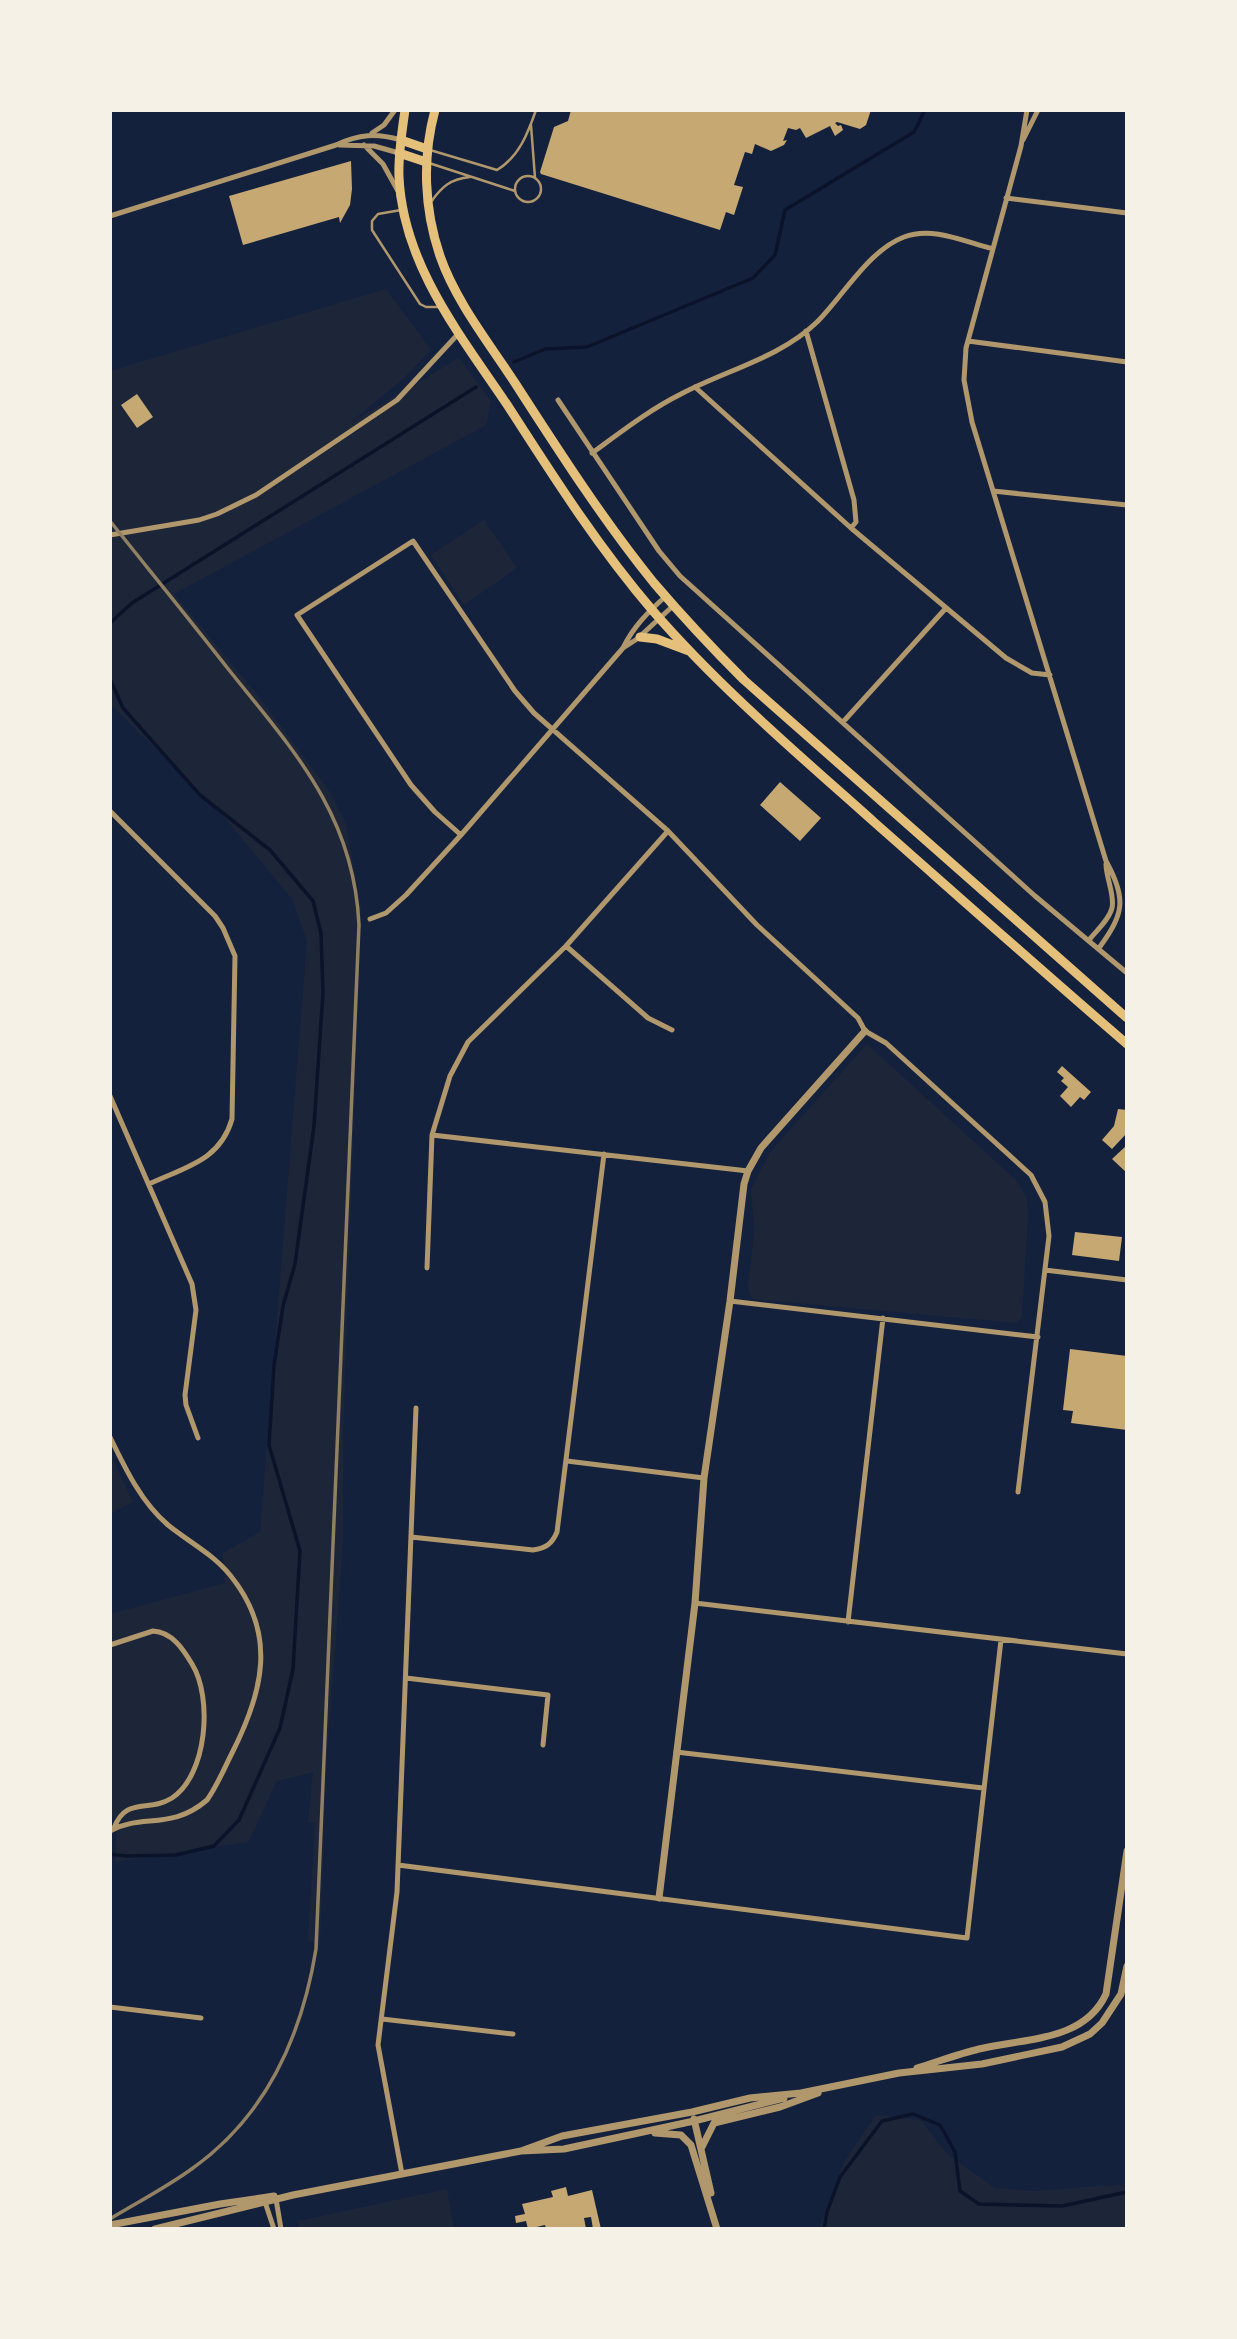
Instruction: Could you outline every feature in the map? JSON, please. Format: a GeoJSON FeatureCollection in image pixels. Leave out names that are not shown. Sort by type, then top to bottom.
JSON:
{"type":"FeatureCollection","features":[{"type":"Feature","properties":{"kind":"main road"},"geometry":{"type":"LineString","coordinates":[[405,110],[399,153],[401,197],[415,252],[442,307],[589,530],[651,609],[742,704],[1127,1044]]}},
{"type":"Feature","properties":{"kind":"main road"},"geometry":{"type":"LineString","coordinates":[[435,110],[426,162],[429,207],[441,257],[463,303],[589,495],[666,596],[744,680],[1127,1018]]}},
{"type":"Feature","properties":{"kind":"main road"},"geometry":{"type":"LineString","coordinates":[[401,140],[427,149]]}},
{"type":"Feature","properties":{"kind":"main road"},"geometry":{"type":"LineString","coordinates":[[399,153],[426,162]]}},
{"type":"Feature","properties":{"kind":"main road"},"geometry":{"type":"LineString","coordinates":[[640,637],[657,639],[690,651]]}},
{"type":"Feature","properties":{"kind":"street"},"geometry":{"type":"LineString","coordinates":[[370,135],[384,125],[395,110]]}},
{"type":"Feature","properties":{"kind":"street"},"geometry":{"type":"LineString","coordinates":[[1027,110],[1021,146],[968,341],[964,372],[966,398],[1106,861],[1114,875],[1120,911],[1098,948]]}},
{"type":"Feature","properties":{"kind":"street"},"geometry":{"type":"LineString","coordinates":[[1021,146],[1038,110]]}},
{"type":"Feature","properties":{"kind":"street"},"geometry":{"type":"LineString","coordinates":[[110,216],[351,138],[370,135],[401,140]]}},
{"type":"Feature","properties":{"kind":"street"},"geometry":{"type":"LineString","coordinates":[[336,145],[364,145],[399,153]]}},
{"type":"Feature","properties":{"kind":"street"},"geometry":{"type":"LineString","coordinates":[[364,145],[383,164],[401,197]]}},
{"type":"Feature","properties":{"kind":"street"},"geometry":{"type":"LineString","coordinates":[[1006,198],[1127,213]]}},
{"type":"Feature","properties":{"kind":"street"},"geometry":{"type":"LineString","coordinates":[[592,453],[659,405],[763,357],[806,331],[884,248],[896,240],[916,233],[936,233],[993,249]]}},
{"type":"Feature","properties":{"kind":"street"},"geometry":{"type":"LineString","coordinates":[[806,331],[854,500],[856,522],[851,528]]}},
{"type":"Feature","properties":{"kind":"street"},"geometry":{"type":"LineString","coordinates":[[110,535],[199,520],[256,495],[397,400],[459,333]]}},
{"type":"Feature","properties":{"kind":"street"},"geometry":{"type":"LineString","coordinates":[[968,341],[1127,362]]}},
{"type":"Feature","properties":{"kind":"street"},"geometry":{"type":"LineString","coordinates":[[695,387],[851,528],[1014,664],[1032,673],[1050,675]]}},
{"type":"Feature","properties":{"kind":"street"},"geometry":{"type":"LineString","coordinates":[[558,400],[659,551],[680,576],[1035,896],[1127,973]]}},
{"type":"Feature","properties":{"kind":"street"},"geometry":{"type":"LineString","coordinates":[[993,491],[1127,505]]}},
{"type":"Feature","properties":{"kind":"street"},"geometry":{"type":"LineString","coordinates":[[461,835],[435,812],[411,785],[297,615],[412,541],[515,691],[551,730],[668,831],[757,925],[858,1018],[865,1031],[886,1043],[1031,1175],[1048,1213],[1049,1236],[1018,1492]]}},
{"type":"Feature","properties":{"kind":"street"},"geometry":{"type":"LineString","coordinates":[[370,919],[386,913],[461,835],[623,648],[631,633],[651,609],[666,596]]}},
{"type":"Feature","properties":{"kind":"street"},"geometry":{"type":"LineString","coordinates":[[623,648],[640,637],[674,605]]}},
{"type":"Feature","properties":{"kind":"street"},"geometry":{"type":"LineString","coordinates":[[843,722],[946,608]]}},
{"type":"Feature","properties":{"kind":"street"},"geometry":{"type":"LineString","coordinates":[[110,811],[215,916],[235,956],[232,1119],[228,1132],[212,1154],[149,1184]]}},
{"type":"Feature","properties":{"kind":"street"},"geometry":{"type":"LineString","coordinates":[[427,1268],[432,1135],[450,1076],[468,1042],[566,946],[668,831]]}},
{"type":"Feature","properties":{"kind":"street"},"geometry":{"type":"LineString","coordinates":[[1089,940],[1109,916],[1112,907],[1106,861]]}},
{"type":"Feature","properties":{"kind":"street"},"geometry":{"type":"LineString","coordinates":[[566,946],[648,1018],[672,1030]]}},
{"type":"Feature","properties":{"kind":"street"},"geometry":{"type":"LineString","coordinates":[[659,1898],[695,1604],[704,1478],[744,1184],[761,1148],[865,1031]]}},
{"type":"Feature","properties":{"kind":"street"},"geometry":{"type":"LineString","coordinates":[[110,1096],[192,1284],[196,1310],[185,1395],[198,1438]]}},
{"type":"Feature","properties":{"kind":"street"},"geometry":{"type":"LineString","coordinates":[[432,1135],[748,1171]]}},
{"type":"Feature","properties":{"kind":"street"},"geometry":{"type":"LineString","coordinates":[[411,1537],[533,1550],[550,1545],[557,1532],[604,1154]]}},
{"type":"Feature","properties":{"kind":"street"},"geometry":{"type":"LineString","coordinates":[[1045,1270],[1127,1280]]}},
{"type":"Feature","properties":{"kind":"street"},"geometry":{"type":"LineString","coordinates":[[730,1301],[1038,1337]]}},
{"type":"Feature","properties":{"kind":"street"},"geometry":{"type":"LineString","coordinates":[[848,1622],[883,1318]]}},
{"type":"Feature","properties":{"kind":"street"},"geometry":{"type":"LineString","coordinates":[[402,2174],[378,2045],[397,1892],[416,1408]]}},
{"type":"Feature","properties":{"kind":"street"},"geometry":{"type":"LineString","coordinates":[[110,1437],[134,1482],[155,1512],[216,1561],[238,1586],[255,1619],[261,1648],[259,1687],[250,1718],[207,1800],[196,1809],[172,1819],[112,1829]]}},
{"type":"Feature","properties":{"kind":"street"},"geometry":{"type":"LineString","coordinates":[[567,1461],[704,1478]]}},
{"type":"Feature","properties":{"kind":"street"},"geometry":{"type":"LineString","coordinates":[[695,1604],[1127,1654]]}},
{"type":"Feature","properties":{"kind":"street"},"geometry":{"type":"LineString","coordinates":[[110,1645],[153,1631],[160,1631],[176,1641],[199,1676],[204,1715],[195,1767],[186,1786],[164,1802],[126,1809],[112,1829]]}},
{"type":"Feature","properties":{"kind":"street"},"geometry":{"type":"LineString","coordinates":[[398,1865],[967,1938],[1001,1640]]}},
{"type":"Feature","properties":{"kind":"street"},"geometry":{"type":"LineString","coordinates":[[406,1678],[548,1695],[543,1745]]}},
{"type":"Feature","properties":{"kind":"street"},"geometry":{"type":"LineString","coordinates":[[676,1752],[983,1788]]}},
{"type":"Feature","properties":{"kind":"street"},"geometry":{"type":"LineString","coordinates":[[899,2073],[978,2049],[1063,2032],[1094,2014],[1106,1994],[1124,1888],[1127,1851]]}},
{"type":"Feature","properties":{"kind":"street"},"geometry":{"type":"LineString","coordinates":[[155,2229],[293,2194],[522,2151],[564,2149],[899,2073],[982,2064],[1062,2048],[1096,2028],[1114,2008],[1123,1987],[1127,1966]]}},
{"type":"Feature","properties":{"kind":"street"},"geometry":{"type":"LineString","coordinates":[[110,2007],[201,2018]]}},
{"type":"Feature","properties":{"kind":"street"},"geometry":{"type":"LineString","coordinates":[[382,2019],[513,2034]]}},
{"type":"Feature","properties":{"kind":"street"},"geometry":{"type":"LineString","coordinates":[[701,2149],[714,2123],[780,2107],[845,2084]]}},
{"type":"Feature","properties":{"kind":"street"},"geometry":{"type":"LineString","coordinates":[[522,2151],[562,2136],[751,2098],[802,2093]]}},
{"type":"Feature","properties":{"kind":"street"},"geometry":{"type":"LineString","coordinates":[[692,2112],[718,2229]]}},
{"type":"Feature","properties":{"kind":"street"},"geometry":{"type":"LineString","coordinates":[[642,2132],[675,2133],[686,2138],[691,2145],[718,2229]]}},
{"type":"Feature","properties":{"kind":"street"},"geometry":{"type":"LineString","coordinates":[[110,2225],[270,2199]]}},
{"type":"Feature","properties":{"kind":"street"},"geometry":{"type":"LineString","coordinates":[[270,2199],[274,2229]]}},
{"type":"Feature","properties":{"kind":"street"},"geometry":{"type":"LineString","coordinates":[[270,2199],[281,2229]]}},
{"type":"Feature","properties":{"kind":"lane"},"geometry":{"type":"LineString","coordinates":[[427,149],[498,170],[513,158],[536,110]]}},
{"type":"Feature","properties":{"kind":"lane"},"geometry":{"type":"LineString","coordinates":[[426,162],[515,191],[522,201],[533,200],[539,195],[540,189],[535,178],[531,125]]}},
{"type":"Feature","properties":{"kind":"lane"},"geometry":{"type":"LineString","coordinates":[[429,207],[449,182],[474,177]]}},
{"type":"Feature","properties":{"kind":"lane"},"geometry":{"type":"LineString","coordinates":[[515,191],[521,178],[535,178]]}},
{"type":"Feature","properties":{"kind":"lane"},"geometry":{"type":"LineString","coordinates":[[404,209],[375,216],[371,226],[373,234],[422,305],[442,307]]}},
{"type":"Feature","properties":{"kind":"shaded area"},"geometry":{"type":"Polygon","coordinates":[[[386,289],[431,350],[404,378],[350,423],[459,358],[491,401],[486,425],[174,594],[256,693],[328,789],[346,824],[361,909],[343,1433],[343,1543],[326,1770],[320,1946],[308,1940],[315,1822],[308,1822],[313,1772],[277,1781],[248,1842],[115,1862],[118,1818],[110,1819],[110,1614],[225,1583],[223,1553],[260,1532],[307,941],[292,899],[225,818],[110,704],[110,371],[386,289]]]}},
{"type":"Feature","properties":{"kind":"shaded area"},"geometry":{"type":"Polygon","coordinates":[[[484,520],[517,568],[464,605],[431,555],[484,520]]]}},
{"type":"Feature","properties":{"kind":"shaded area"},"geometry":{"type":"Polygon","coordinates":[[[867,1044],[1017,1181],[1027,1199],[1022,1317],[1017,1323],[752,1299],[748,1288],[754,1230],[751,1189],[771,1151],[867,1044]]]}},
{"type":"Feature","properties":{"kind":"shaded area"},"geometry":{"type":"Polygon","coordinates":[[[110,1453],[133,1502],[110,1514],[110,1453]]]}},
{"type":"Feature","properties":{"kind":"shaded area"},"geometry":{"type":"Polygon","coordinates":[[[876,2115],[921,2120],[947,2154],[995,2188],[1035,2191],[1127,2184],[1127,2229],[819,2229],[844,2162],[876,2115]]]}},
{"type":"Feature","properties":{"kind":"shaded area"},"geometry":{"type":"Polygon","coordinates":[[[447,2189],[454,2229],[300,2229],[298,2221],[447,2189]]]}},
{"type":"Feature","properties":{"kind":"building"},"geometry":{"type":"Polygon","coordinates":[[[571,110],[871,110],[866,125],[860,129],[837,122],[835,123],[841,125],[843,130],[835,136],[830,126],[806,138],[800,128],[788,128],[784,145],[771,151],[755,144],[752,154],[745,152],[734,185],[743,187],[734,215],[726,212],[720,230],[541,174],[554,127],[568,121],[571,110]]]}},
{"type":"Feature","properties":{"kind":"building"},"geometry":{"type":"Polygon","coordinates":[[[351,161],[350,205],[340,223],[339,217],[243,245],[229,196],[351,161]]]}},
{"type":"Feature","properties":{"kind":"building"},"geometry":{"type":"Polygon","coordinates":[[[137,394],[153,417],[137,428],[121,405],[137,394]]]}},
{"type":"Feature","properties":{"kind":"building"},"geometry":{"type":"Polygon","coordinates":[[[780,782],[821,818],[800,841],[760,805],[780,782]]]}},
{"type":"Feature","properties":{"kind":"building"},"geometry":{"type":"Polygon","coordinates":[[[1062,1066],[1091,1092],[1084,1100],[1080,1097],[1071,1107],[1060,1096],[1068,1087],[1057,1072],[1062,1066]]]}},
{"type":"Feature","properties":{"kind":"building"},"geometry":{"type":"Polygon","coordinates":[[[1118,1109],[1127,1110],[1127,1133],[1112,1149],[1102,1140],[1114,1126],[1118,1109]]]}},
{"type":"Feature","properties":{"kind":"building"},"geometry":{"type":"Polygon","coordinates":[[[1127,1145],[1127,1173],[1112,1159],[1127,1145]]]}},
{"type":"Feature","properties":{"kind":"building"},"geometry":{"type":"Polygon","coordinates":[[[1075,1232],[1122,1237],[1119,1261],[1072,1255],[1075,1232]]]}},
{"type":"Feature","properties":{"kind":"building"},"geometry":{"type":"Polygon","coordinates":[[[1070,1349],[1127,1356],[1127,1430],[1071,1423],[1073,1411],[1063,1410],[1070,1349]]]}},
{"type":"Feature","properties":{"kind":"building"},"geometry":{"type":"Polygon","coordinates":[[[566,2187],[568,2196],[592,2190],[601,2229],[593,2229],[591,2217],[584,2218],[586,2229],[546,2229],[545,2225],[528,2229],[526,2221],[516,2223],[515,2216],[525,2214],[522,2204],[553,2197],[551,2191],[566,2187]]]}},
{"type":"Feature","properties":{"kind":"waterway"},"geometry":{"type":"LineString","coordinates":[[514,362],[545,349],[587,347],[753,278],[775,255],[785,210],[914,132],[925,110]]}},
{"type":"Feature","properties":{"kind":"waterway"},"geometry":{"type":"LineString","coordinates":[[110,623],[132,603],[476,387]]}},
{"type":"Feature","properties":{"kind":"waterway"},"geometry":{"type":"LineString","coordinates":[[110,679],[123,708],[200,795],[270,850],[313,901],[321,933],[323,993],[314,1126],[295,1264],[283,1306],[274,1365],[269,1445],[300,1551],[293,1669],[280,1728],[239,1820],[214,1846],[176,1855],[110,1854]]}},
{"type":"Feature","properties":{"kind":"waterway"},"geometry":{"type":"LineString","coordinates":[[824,2229],[827,2212],[840,2177],[882,2121],[913,2114],[940,2125],[955,2152],[960,2191],[979,2204],[1062,2206],[1127,2192]]}},
{"type":"Feature","properties":{"kind":"railway"},"geometry":{"type":"LineString","coordinates":[[110,521],[276,729],[316,787],[333,817],[346,850],[355,886],[359,925],[316,1949],[310,1981],[301,2012],[277,2071],[241,2124],[193,2168],[110,2219]]}}]}
